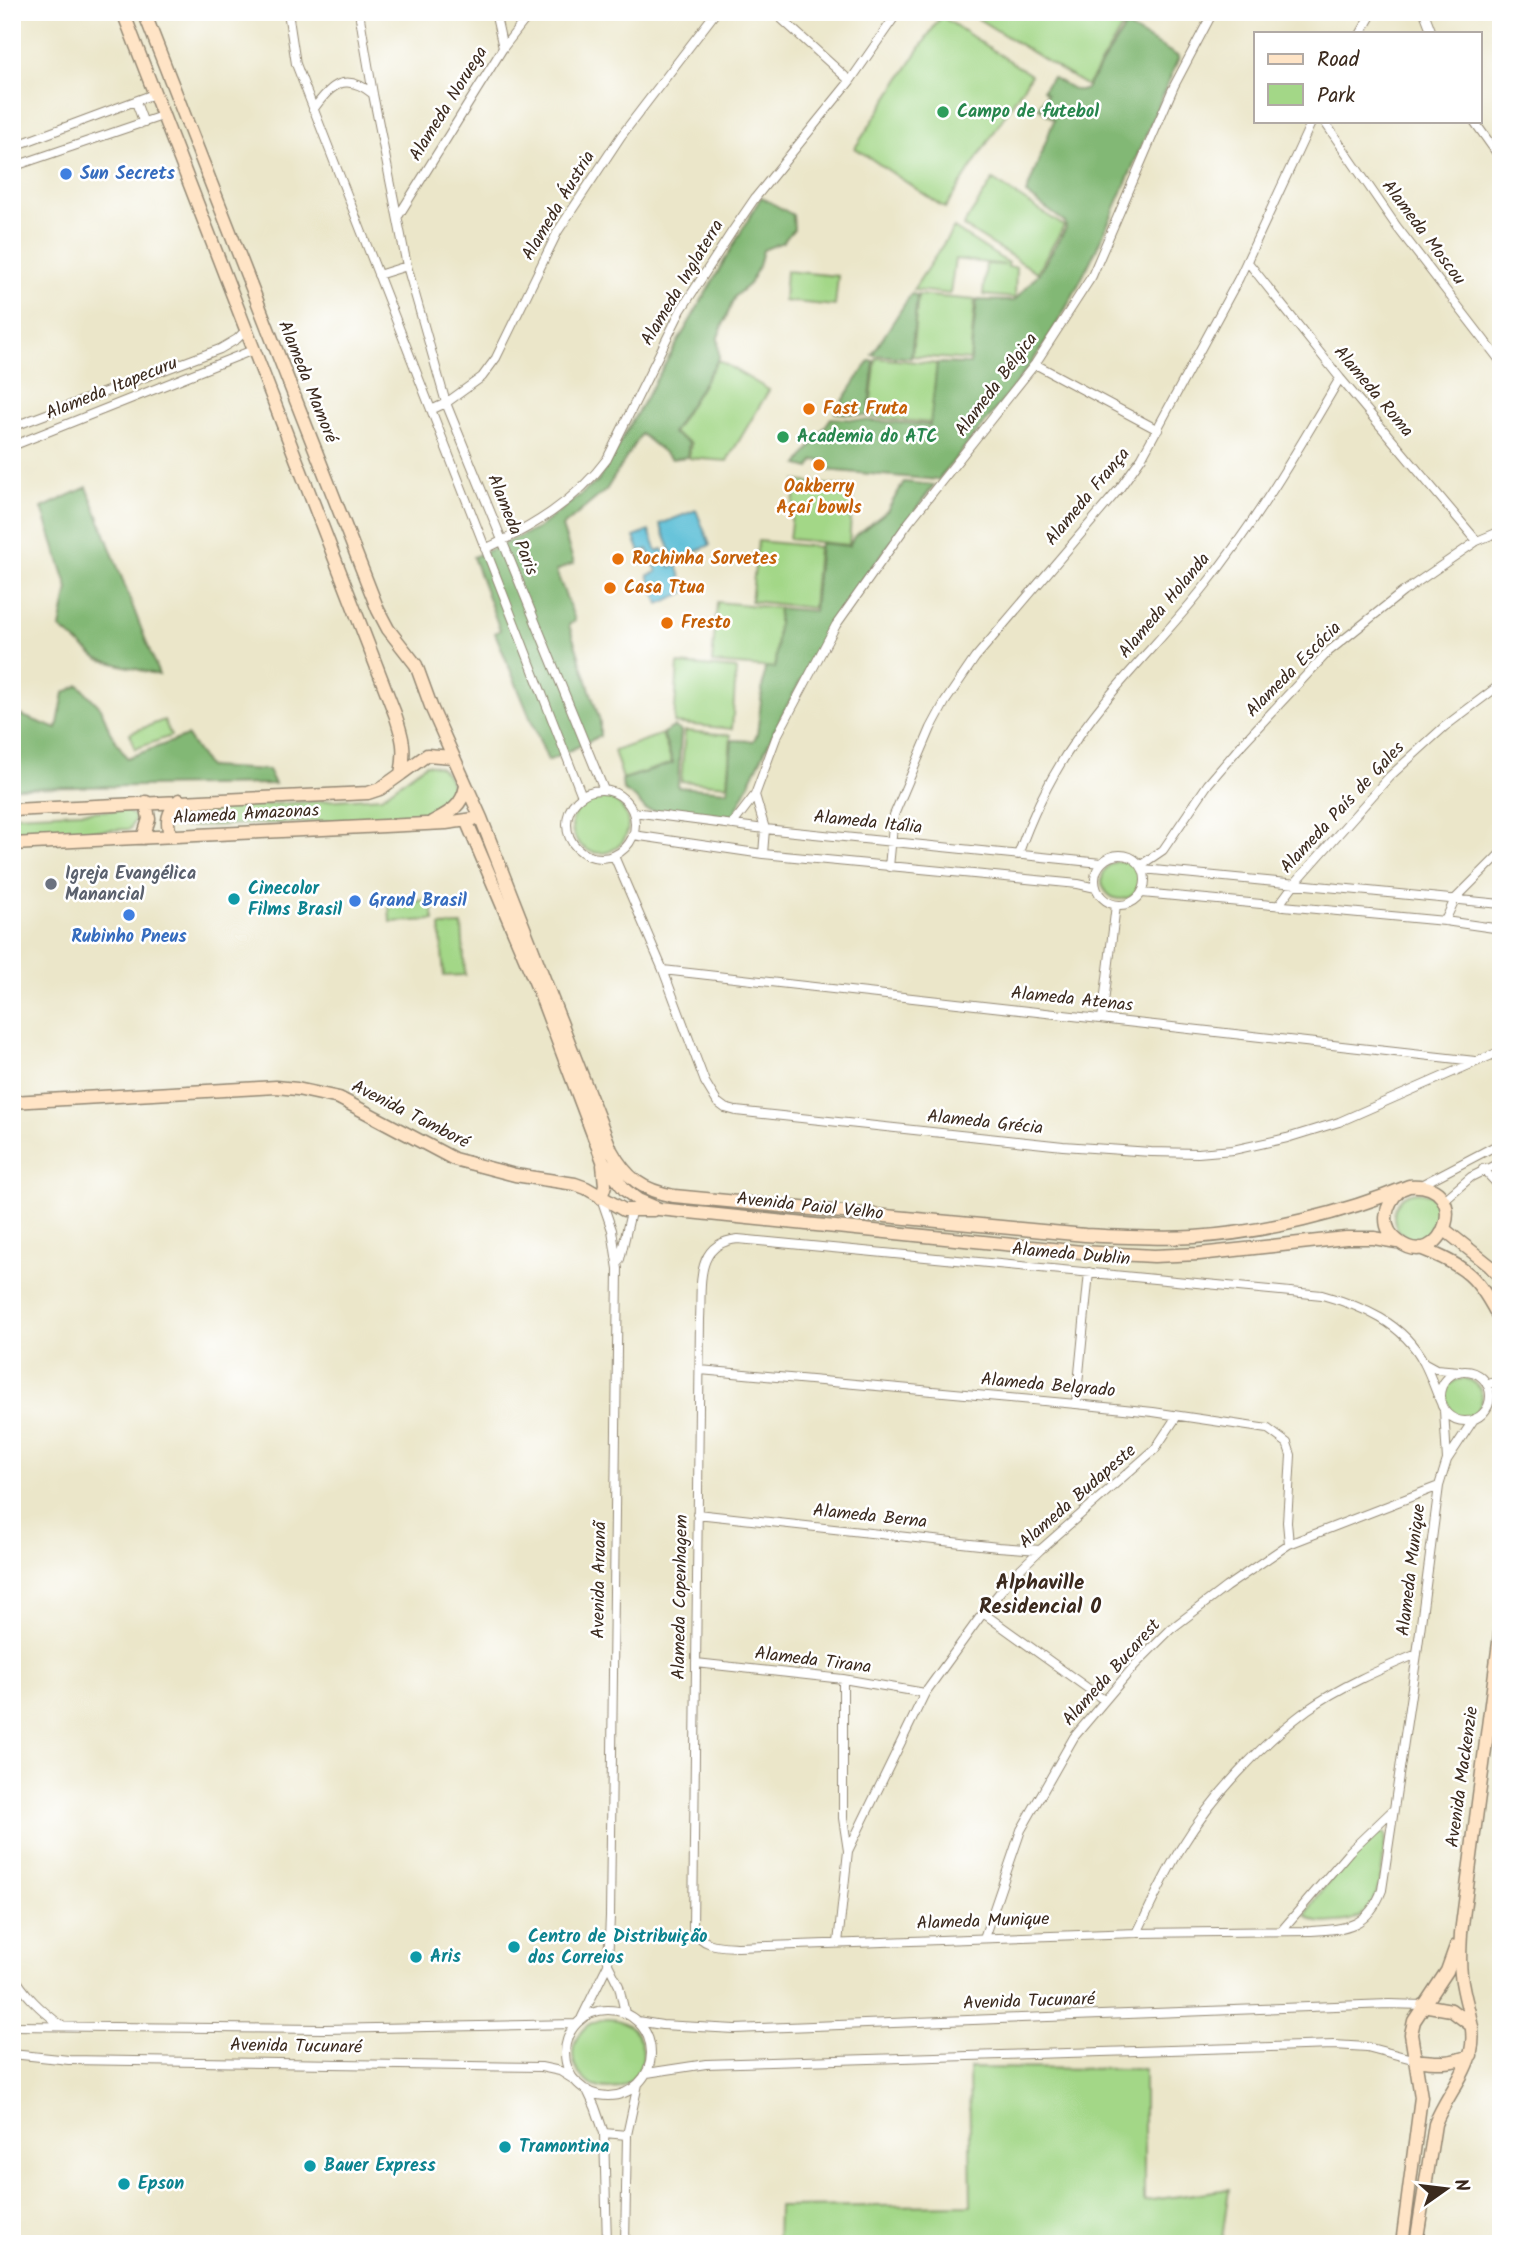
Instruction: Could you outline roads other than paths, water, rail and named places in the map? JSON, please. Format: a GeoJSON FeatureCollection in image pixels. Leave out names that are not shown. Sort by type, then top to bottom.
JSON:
{"type":"FeatureCollection","features":[{"type":"Feature","properties":{"kind":"main road"},"geometry":{"type":"LineString","coordinates":[[123,12],[404,743],[405,755],[401,774]]}},
{"type":"Feature","properties":{"kind":"main road","name":"Alameda Mamoré"},"geometry":{"type":"LineString","coordinates":[[144,12],[354,549],[388,629],[416,666],[466,786]]}},
{"type":"Feature","properties":{"kind":"main road"},"geometry":{"type":"LineString","coordinates":[[212,246],[231,239]]}},
{"type":"Feature","properties":{"kind":"main road"},"geometry":{"type":"LineString","coordinates":[[334,558],[354,549]]}},
{"type":"Feature","properties":{"kind":"main road","name":"Alameda Amazonas"},"geometry":{"type":"LineString","coordinates":[[12,810],[368,793],[380,789],[427,755],[452,757]]}},
{"type":"Feature","properties":{"kind":"main road"},"geometry":{"type":"LineString","coordinates":[[428,824],[456,808],[466,786]]}},
{"type":"Feature","properties":{"kind":"main road","name":"Avenida Paiol Velho"},"geometry":{"type":"LineString","coordinates":[[466,786],[611,1150],[620,1166],[643,1187],[674,1196],[1085,1235],[1152,1238],[1196,1237],[1273,1226],[1344,1209],[1419,1186]]}},
{"type":"Feature","properties":{"kind":"main road"},"geometry":{"type":"LineString","coordinates":[[171,836],[167,828],[167,817],[170,809],[179,800]]}},
{"type":"Feature","properties":{"kind":"main road"},"geometry":{"type":"LineString","coordinates":[[143,838],[149,818],[146,802]]}},
{"type":"Feature","properties":{"kind":"main road","name":"Alameda Amazonas"},"geometry":{"type":"LineString","coordinates":[[12,844],[428,824],[481,818]]}},
{"type":"Feature","properties":{"kind":"main road","name":"Avenida Paiol Velho"},"geometry":{"type":"LineString","coordinates":[[466,820],[539,991],[603,1161],[625,1190],[638,1200],[659,1209],[1082,1252],[1199,1254],[1346,1238],[1374,1238],[1420,1248],[1460,1266],[1473,1276],[1483,1289],[1501,1322]]}},
{"type":"Feature","properties":{"kind":"main road","name":"Avenida Tamboré"},"geometry":{"type":"LineString","coordinates":[[12,1102],[297,1088],[339,1098],[454,1159],[515,1175],[575,1184],[631,1212]]}},
{"type":"Feature","properties":{"kind":"main road"},"geometry":{"type":"LineString","coordinates":[[601,1198],[605,1177],[603,1161]]}},
{"type":"Feature","properties":{"kind":"main road"},"geometry":{"type":"LineString","coordinates":[[1419,1186],[1428,1188],[1443,1200],[1448,1219],[1439,1239],[1420,1248]]}},
{"type":"Feature","properties":{"kind":"main road"},"geometry":{"type":"LineString","coordinates":[[1399,1243],[1387,1226],[1385,1215],[1387,1205],[1400,1190]]}},
{"type":"Feature","properties":{"kind":"main road"},"geometry":{"type":"LineString","coordinates":[[631,1212],[659,1209]]}},
{"type":"Feature","properties":{"kind":"main road"},"geometry":{"type":"LineString","coordinates":[[1445,1230],[1501,1278]]}},
{"type":"Feature","properties":{"kind":"main road","name":"Avenida Mackenzie"},"geometry":{"type":"LineString","coordinates":[[1416,2244],[1429,2148],[1435,2124],[1442,2106],[1471,2055],[1472,2026],[1459,1963],[1461,1933],[1501,1627]]}},
{"type":"Feature","properties":{"kind":"main road","name":"Avenida Mackenzie"},"geometry":{"type":"LineString","coordinates":[[1402,2244],[1420,2104],[1411,2034],[1413,2021],[1447,1971],[1461,1933]]}},
{"type":"Feature","properties":{"kind":"main road"},"geometry":{"type":"LineString","coordinates":[[1423,2005],[1451,2010],[1472,2026]]}},
{"type":"Feature","properties":{"kind":"main road"},"geometry":{"type":"LineString","coordinates":[[1416,2060],[1444,2063],[1471,2055]]}},
{"type":"Feature","properties":{"kind":"street","name":"Alameda Paris"},"geometry":{"type":"LineString","coordinates":[[288,12],[296,64],[313,110],[582,796]]}},
{"type":"Feature","properties":{"kind":"street","name":"Alameda Paris"},"geometry":{"type":"LineString","coordinates":[[359,12],[407,266],[446,403],[604,790]]}},
{"type":"Feature","properties":{"kind":"street"},"geometry":{"type":"LineString","coordinates":[[495,12],[503,48]]}},
{"type":"Feature","properties":{"kind":"street","name":"Alameda Noruega"},"geometry":{"type":"LineString","coordinates":[[399,215],[503,48],[531,12]]}},
{"type":"Feature","properties":{"kind":"street","name":"Alameda Áustria"},"geometry":{"type":"LineString","coordinates":[[431,410],[446,403],[482,377],[496,358],[558,231],[621,136],[716,12]]}},
{"type":"Feature","properties":{"kind":"street"},"geometry":{"type":"LineString","coordinates":[[774,12],[850,80]]}},
{"type":"Feature","properties":{"kind":"street","name":"Alameda Inglaterra"},"geometry":{"type":"LineString","coordinates":[[485,550],[548,515],[584,487],[600,469],[681,310],[733,230],[755,198],[850,80],[898,12]]}},
{"type":"Feature","properties":{"kind":"street","name":"Alameda Bélgica"},"geometry":{"type":"LineString","coordinates":[[732,825],[755,795],[776,738],[836,625],[909,522],[1035,364],[1092,276],[1174,86],[1213,12]]}},
{"type":"Feature","properties":{"kind":"street"},"geometry":{"type":"LineString","coordinates":[[1362,32],[1373,12]]}},
{"type":"Feature","properties":{"kind":"street"},"geometry":{"type":"LineString","coordinates":[[1424,12],[1432,32]]}},
{"type":"Feature","properties":{"kind":"street"},"geometry":{"type":"LineString","coordinates":[[313,110],[333,86],[344,83],[360,85],[373,94]]}},
{"type":"Feature","properties":{"kind":"street"},"geometry":{"type":"LineString","coordinates":[[12,147],[154,94]]}},
{"type":"Feature","properties":{"kind":"street"},"geometry":{"type":"LineString","coordinates":[[136,102],[143,121],[140,124]]}},
{"type":"Feature","properties":{"kind":"street"},"geometry":{"type":"LineString","coordinates":[[12,167],[162,116]]}},
{"type":"Feature","properties":{"kind":"street","name":"Alameda França"},"geometry":{"type":"LineString","coordinates":[[889,867],[894,815],[931,728],[975,658],[1120,488],[1142,457],[1247,261],[1311,122]]}},
{"type":"Feature","properties":{"kind":"street","name":"Alameda Moscou"},"geometry":{"type":"LineString","coordinates":[[1325,122],[1397,227],[1501,362]]}},
{"type":"Feature","properties":{"kind":"street"},"geometry":{"type":"LineString","coordinates":[[1475,122],[1501,159]]}},
{"type":"Feature","properties":{"kind":"street","name":"Alameda Roma"},"geometry":{"type":"LineString","coordinates":[[1247,261],[1340,378],[1478,541]]}},
{"type":"Feature","properties":{"kind":"street"},"geometry":{"type":"LineString","coordinates":[[377,275],[407,266]]}},
{"type":"Feature","properties":{"kind":"street","name":"Alameda Itapecuru"},"geometry":{"type":"LineString","coordinates":[[12,427],[220,349],[237,340],[246,330]]}},
{"type":"Feature","properties":{"kind":"street"},"geometry":{"type":"LineString","coordinates":[[220,349],[224,361]]}},
{"type":"Feature","properties":{"kind":"street","name":"Alameda Itapecuru"},"geometry":{"type":"LineString","coordinates":[[12,446],[253,350]]}},
{"type":"Feature","properties":{"kind":"street"},"geometry":{"type":"LineString","coordinates":[[1035,364],[1158,430]]}},
{"type":"Feature","properties":{"kind":"street","name":"Alameda Holanda"},"geometry":{"type":"LineString","coordinates":[[1018,855],[1045,793],[1077,738],[1105,701],[1205,587],[1259,511],[1340,378]]}},
{"type":"Feature","properties":{"kind":"street","name":"Alameda Escócia"},"geometry":{"type":"LineString","coordinates":[[1142,867],[1163,850],[1208,785],[1328,652],[1403,592],[1478,541],[1501,531]]}},
{"type":"Feature","properties":{"kind":"street","name":"Alameda País de Gales"},"geometry":{"type":"LineString","coordinates":[[1278,906],[1295,883],[1389,778],[1444,727],[1501,684]]}},
{"type":"Feature","properties":{"kind":"street"},"geometry":{"type":"LineString","coordinates":[[596,790],[604,790],[618,795],[633,812],[635,824],[629,844],[614,856],[605,859],[587,856],[573,845],[566,827],[570,809],[582,796],[596,790]]}},
{"type":"Feature","properties":{"kind":"street"},"geometry":{"type":"LineString","coordinates":[[755,795],[765,829],[763,854]]}},
{"type":"Feature","properties":{"kind":"street","name":"Alameda Itália"},"geometry":{"type":"LineString","coordinates":[[633,812],[765,829],[1101,863]]}},
{"type":"Feature","properties":{"kind":"street"},"geometry":{"type":"LineString","coordinates":[[633,835],[763,854],[1078,884],[1096,888]]}},
{"type":"Feature","properties":{"kind":"street"},"geometry":{"type":"LineString","coordinates":[[1445,921],[1455,899],[1501,853]]}},
{"type":"Feature","properties":{"kind":"street"},"geometry":{"type":"LineString","coordinates":[[1142,867],[1145,885],[1142,893],[1131,903],[1116,905],[1104,899],[1096,888],[1096,875],[1101,863],[1111,856],[1125,855],[1142,867],[1501,904]]}},
{"type":"Feature","properties":{"kind":"street","name":"Alameda Grécia"},"geometry":{"type":"LineString","coordinates":[[614,856],[663,970],[705,1082],[717,1102],[736,1111],[1063,1146],[1198,1153],[1233,1150],[1339,1122],[1501,1051]]}},
{"type":"Feature","properties":{"kind":"street"},"geometry":{"type":"LineString","coordinates":[[1142,893],[1445,921],[1501,929]]}},
{"type":"Feature","properties":{"kind":"street"},"geometry":{"type":"LineString","coordinates":[[1102,1019],[1116,905]]}},
{"type":"Feature","properties":{"kind":"street","name":"Alameda Atenas"},"geometry":{"type":"LineString","coordinates":[[663,970],[1478,1061]]}},
{"type":"Feature","properties":{"kind":"street"},"geometry":{"type":"LineString","coordinates":[[1419,1186],[1501,1143]]}},
{"type":"Feature","properties":{"kind":"street"},"geometry":{"type":"LineString","coordinates":[[1443,1200],[1471,1177],[1501,1162]]}},
{"type":"Feature","properties":{"kind":"street"},"geometry":{"type":"LineString","coordinates":[[1483,1170],[1501,1188]]}},
{"type":"Feature","properties":{"kind":"street","name":"Avenida Aruanã"},"geometry":{"type":"LineString","coordinates":[[579,2021],[608,1964],[617,1485],[618,1269],[612,1230],[601,1198]]}},
{"type":"Feature","properties":{"kind":"street"},"geometry":{"type":"LineString","coordinates":[[618,1269],[631,1212]]}},
{"type":"Feature","properties":{"kind":"street","name":"Alameda Dublin"},"geometry":{"type":"LineString","coordinates":[[703,1266],[713,1247],[721,1242],[738,1239],[1322,1295],[1354,1304],[1380,1317],[1402,1334],[1424,1363],[1442,1406]]}},
{"type":"Feature","properties":{"kind":"street","name":"Alameda Copenhagem"},"geometry":{"type":"LineString","coordinates":[[693,1928],[699,1370],[703,1266]]}},
{"type":"Feature","properties":{"kind":"street"},"geometry":{"type":"LineString","coordinates":[[1076,1404],[1089,1272]]}},
{"type":"Feature","properties":{"kind":"street"},"geometry":{"type":"LineString","coordinates":[[1424,1363],[1436,1368],[1460,1371],[1479,1375],[1487,1385],[1489,1401],[1486,1409],[1474,1419],[1454,1418],[1442,1406],[1440,1395],[1446,1379],[1460,1371]]}},
{"type":"Feature","properties":{"kind":"street","name":"Alameda Belgrado"},"geometry":{"type":"LineString","coordinates":[[699,1370],[1076,1404],[1268,1429],[1287,1443],[1291,1455],[1289,1544]]}},
{"type":"Feature","properties":{"kind":"street"},"geometry":{"type":"LineString","coordinates":[[1487,1385],[1501,1379]]}},
{"type":"Feature","properties":{"kind":"street","name":"Alameda Munique"},"geometry":{"type":"LineString","coordinates":[[1442,1406],[1447,1460]]}},
{"type":"Feature","properties":{"kind":"street","name":"Alameda Budapeste"},"geometry":{"type":"LineString","coordinates":[[848,1851],[925,1693],[983,1613],[1013,1576],[1040,1550],[1155,1449],[1177,1416]]}},
{"type":"Feature","properties":{"kind":"street","name":"Alameda Munique"},"geometry":{"type":"LineString","coordinates":[[693,1928],[702,1941],[716,1946],[1137,1933],[1339,1930],[1353,1926],[1371,1912],[1382,1890],[1439,1486],[1447,1460],[1474,1419]]}},
{"type":"Feature","properties":{"kind":"street","name":"Alameda Bucarest"},"geometry":{"type":"LineString","coordinates":[[984,1938],[1021,1830],[1074,1737],[1104,1700],[1171,1629],[1289,1544],[1439,1486]]}},
{"type":"Feature","properties":{"kind":"street","name":"Alameda Berna"},"geometry":{"type":"LineString","coordinates":[[697,1514],[1040,1550]]}},
{"type":"Feature","properties":{"kind":"street"},"geometry":{"type":"LineString","coordinates":[[983,1613],[1104,1700]]}},
{"type":"Feature","properties":{"kind":"street"},"geometry":{"type":"LineString","coordinates":[[1137,1933],[1181,1847],[1210,1806],[1249,1761],[1307,1711],[1367,1675],[1417,1654]]}},
{"type":"Feature","properties":{"kind":"street","name":"Alameda Tirana"},"geometry":{"type":"LineString","coordinates":[[696,1663],[843,1679],[925,1693]]}},
{"type":"Feature","properties":{"kind":"street","name":"Alameda Budapeste"},"geometry":{"type":"LineString","coordinates":[[838,1943],[848,1851],[844,1818],[843,1679]]}},
{"type":"Feature","properties":{"kind":"street"},"geometry":{"type":"LineString","coordinates":[[1282,1930],[1350,1851],[1394,1809]]}},
{"type":"Feature","properties":{"kind":"street"},"geometry":{"type":"LineString","coordinates":[[12,1836],[16,1852],[12,1962]]}},
{"type":"Feature","properties":{"kind":"street","name":"Avenida Aruanã"},"geometry":{"type":"LineString","coordinates":[[608,1964],[619,1986],[625,2013]]}},
{"type":"Feature","properties":{"kind":"street"},"geometry":{"type":"LineString","coordinates":[[12,1972],[23,1992],[62,2026]]}},
{"type":"Feature","properties":{"kind":"street","name":"Avenida Tucunaré"},"geometry":{"type":"LineString","coordinates":[[637,2021],[684,2027],[735,2029],[1389,2004],[1423,2005]]}},
{"type":"Feature","properties":{"kind":"street"},"geometry":{"type":"LineString","coordinates":[[611,2009],[625,2013],[637,2021],[646,2032],[651,2045],[647,2073],[627,2092],[614,2096],[587,2090],[576,2081],[569,2070],[565,2055],[567,2041],[579,2021],[596,2011],[611,2009]]}},
{"type":"Feature","properties":{"kind":"street","name":"Avenida Tucunaré"},"geometry":{"type":"LineString","coordinates":[[12,2026],[324,2029],[579,2021]]}},
{"type":"Feature","properties":{"kind":"street"},"geometry":{"type":"LineString","coordinates":[[647,2073],[706,2064],[1334,2045],[1367,2047],[1416,2060]]}},
{"type":"Feature","properties":{"kind":"street","name":"Avenida Tucunaré"},"geometry":{"type":"LineString","coordinates":[[12,2054],[69,2060],[541,2067],[560,2071],[576,2081]]}},
{"type":"Feature","properties":{"kind":"street"},"geometry":{"type":"LineString","coordinates":[[625,2244],[627,2136],[638,2084]]}},
{"type":"Feature","properties":{"kind":"street"},"geometry":{"type":"LineString","coordinates":[[587,2090],[596,2107],[604,2133],[607,2244]]}},
{"type":"Feature","properties":{"kind":"street"},"geometry":{"type":"LineString","coordinates":[[604,2133],[627,2136]]}},
{"type":"Feature","properties":{"kind":"water"},"geometry":{"type":"Polygon","coordinates":[[[696,510],[710,545],[675,561],[660,524],[696,510]]]}},
{"type":"Feature","properties":{"kind":"water"},"geometry":{"type":"Polygon","coordinates":[[[649,531],[657,551],[663,549],[670,567],[677,565],[686,592],[659,604],[648,575],[657,572],[648,549],[640,552],[634,537],[649,531]]]}},
{"type":"Feature","properties":{"kind":"place","name":"Campo de futebol"},"geometry":{"type":"Point","coordinates":[943,112]}},
{"type":"Feature","properties":{"kind":"place","name":"Sun Secrets"},"geometry":{"type":"Point","coordinates":[66,174]}},
{"type":"Feature","properties":{"kind":"place","name":"Fast Fruta"},"geometry":{"type":"Point","coordinates":[809,409]}},
{"type":"Feature","properties":{"kind":"place","name":"Academia do ATC"},"geometry":{"type":"Point","coordinates":[783,437]}},
{"type":"Feature","properties":{"kind":"place","name":"Oakberry Açaí bowls"},"geometry":{"type":"Point","coordinates":[819,465]}},
{"type":"Feature","properties":{"kind":"place","name":"Rochinha Sorvetes"},"geometry":{"type":"Point","coordinates":[618,559]}},
{"type":"Feature","properties":{"kind":"place","name":"Casa Ttua"},"geometry":{"type":"Point","coordinates":[610,588]}},
{"type":"Feature","properties":{"kind":"place","name":"Fresto"},"geometry":{"type":"Point","coordinates":[667,623]}},
{"type":"Feature","properties":{"kind":"place","name":"Igreja Evangélica Manancial"},"geometry":{"type":"Point","coordinates":[51,884]}},
{"type":"Feature","properties":{"kind":"place","name":"Cinecolor Films Brasil"},"geometry":{"type":"Point","coordinates":[234,899]}},
{"type":"Feature","properties":{"kind":"place","name":"Grand Brasil"},"geometry":{"type":"Point","coordinates":[355,901]}},
{"type":"Feature","properties":{"kind":"place","name":"Rubinho Pneus"},"geometry":{"type":"Point","coordinates":[129,915]}},
{"type":"Feature","properties":{"kind":"place","name":"Centro de Distribuição dos Correios"},"geometry":{"type":"Point","coordinates":[514,1947]}},
{"type":"Feature","properties":{"kind":"place","name":"Aris"},"geometry":{"type":"Point","coordinates":[416,1957]}},
{"type":"Feature","properties":{"kind":"place","name":"Tramontina"},"geometry":{"type":"Point","coordinates":[505,2147]}},
{"type":"Feature","properties":{"kind":"place","name":"Bauer Express"},"geometry":{"type":"Point","coordinates":[310,2166]}},
{"type":"Feature","properties":{"kind":"place","name":"Epson"},"geometry":{"type":"Point","coordinates":[124,2184]}},
{"type":"Feature","properties":{"kind":"district","name":"Alphaville Residencial 0"},"geometry":{"type":"Point","coordinates":[1040,1595]}}]}
